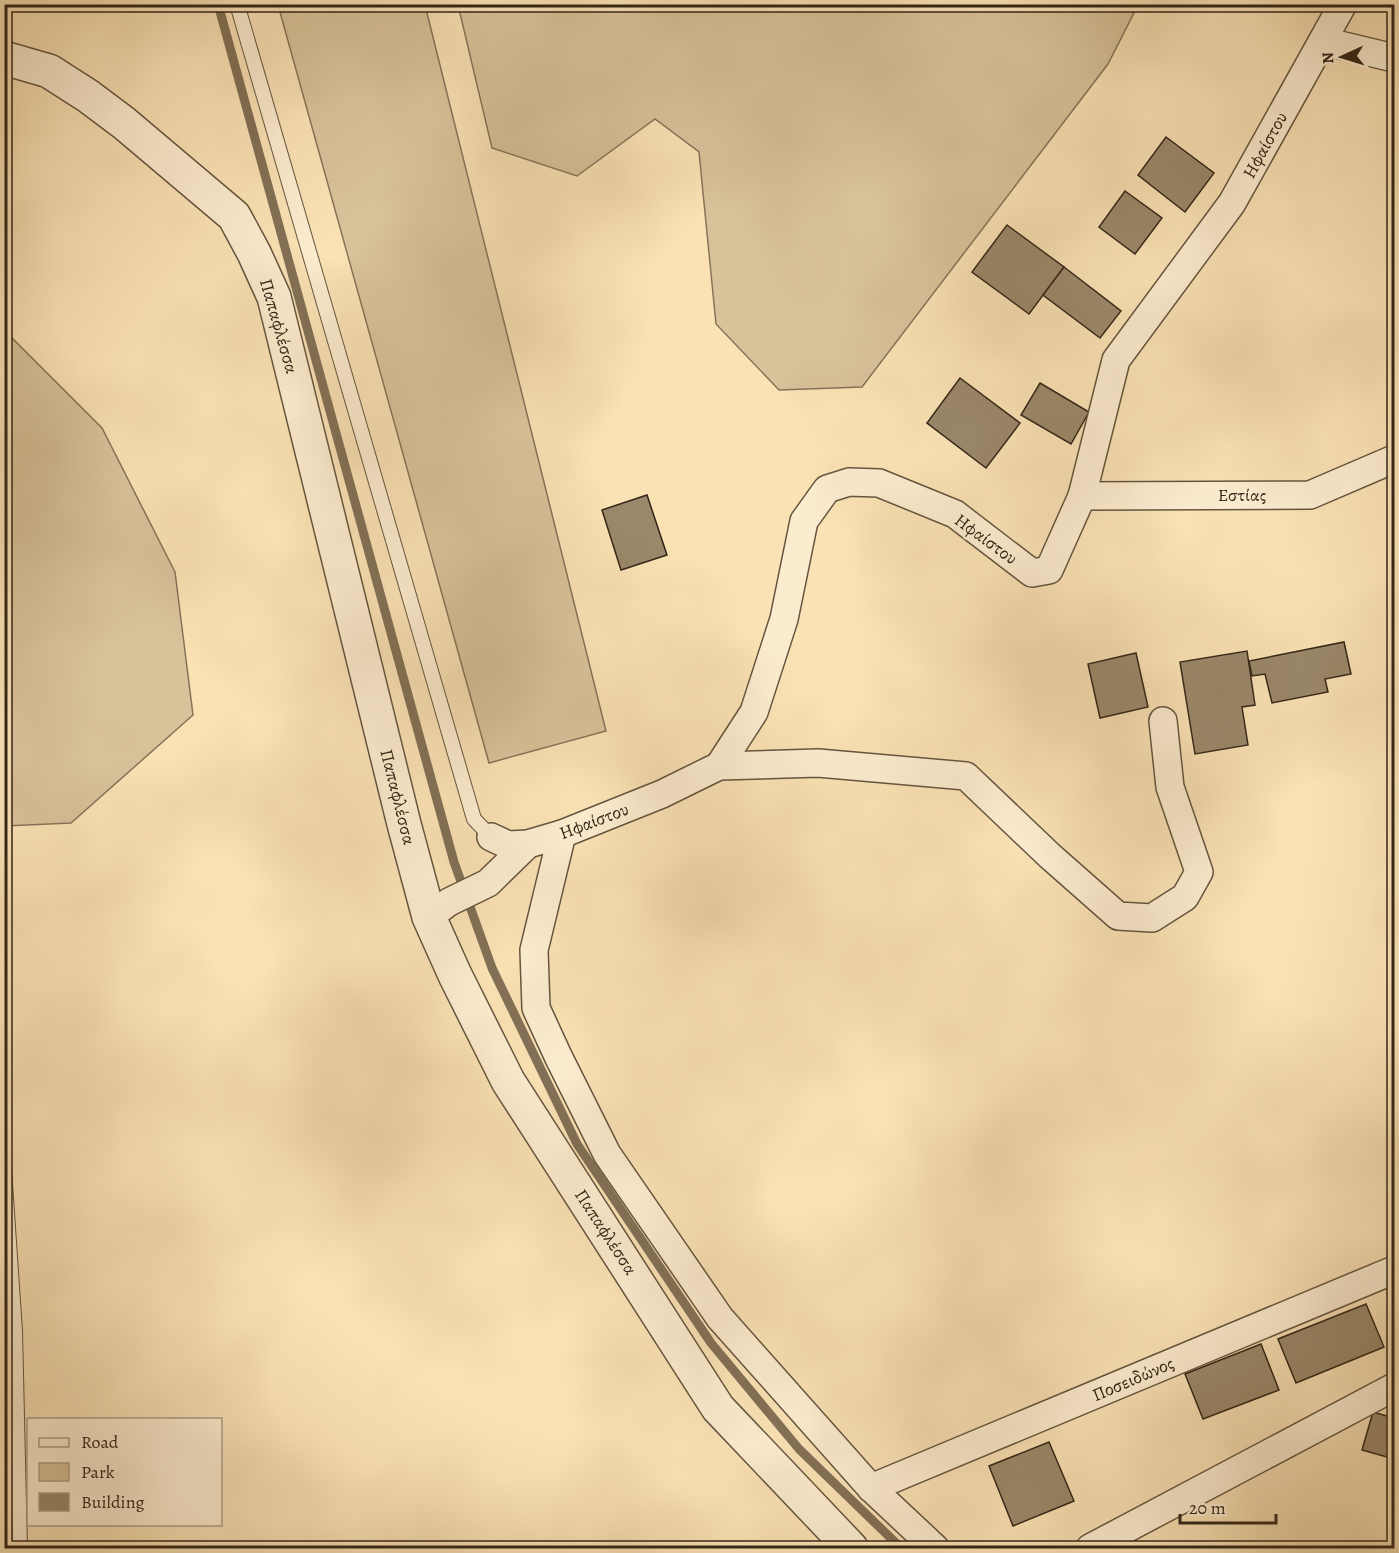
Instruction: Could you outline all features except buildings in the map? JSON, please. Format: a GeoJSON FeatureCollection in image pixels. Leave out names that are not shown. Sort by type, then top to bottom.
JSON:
{"type":"FeatureCollection","features":[{"type":"Feature","properties":{"kind":"street","name":"Ηφαίστου"},"geometry":{"type":"LineString","coordinates":[[490,837],[508,845],[528,844],[562,834],[662,794],[719,766],[754,712],[784,618],[804,521],[827,489],[849,482],[879,483],[955,514],[1032,573],[1049,570],[1082,496],[1116,360],[1232,203],[1343,4]]}},
{"type":"Feature","properties":{"kind":"street"},"geometry":{"type":"LineString","coordinates":[[1323,40],[1395,58]]}},
{"type":"Feature","properties":{"kind":"street","name":"Παπαφλέσσα"},"geometry":{"type":"LineString","coordinates":[[4,58],[49,71],[88,96],[124,123],[234,216],[274,297],[399,801],[439,910],[455,975],[508,1081],[718,1408],[851,1548]]}},
{"type":"Feature","properties":{"kind":"street","name":"Εστίας"},"geometry":{"type":"LineString","coordinates":[[1082,496],[1310,495],[1395,459]]}},
{"type":"Feature","properties":{"kind":"street"},"geometry":{"type":"LineString","coordinates":[[719,766],[818,763],[966,776],[1050,856],[1118,916],[1152,918],[1185,897],[1199,872],[1170,787],[1163,721]]}},
{"type":"Feature","properties":{"kind":"street"},"geometry":{"type":"LineString","coordinates":[[562,834],[534,950],[536,1008],[607,1154],[720,1318],[871,1488],[935,1548]]}},
{"type":"Feature","properties":{"kind":"street","name":"Ηφαίστου"},"geometry":{"type":"LineString","coordinates":[[439,910],[488,883],[528,844]]}},
{"type":"Feature","properties":{"kind":"street","name":"Ποσειδώνος"},"geometry":{"type":"LineString","coordinates":[[871,1488],[1395,1270]]}},
{"type":"Feature","properties":{"kind":"street"},"geometry":{"type":"LineString","coordinates":[[1090,1548],[1395,1387]]}},
{"type":"Feature","properties":{"kind":"lane"},"geometry":{"type":"LineString","coordinates":[[237,4],[474,819],[490,837]]}},
{"type":"Feature","properties":{"kind":"lane"},"geometry":{"type":"LineString","coordinates":[[4,1168],[8,1276],[15,1331],[20,1548]]}},
{"type":"Feature","properties":{"kind":"green space"},"geometry":{"type":"Polygon","coordinates":[[[458,4],[1138,5],[1108,64],[862,387],[779,390],[716,324],[699,152],[655,119],[577,176],[492,148],[458,4]]]}},
{"type":"Feature","properties":{"kind":"green space"},"geometry":{"type":"Polygon","coordinates":[[[278,5],[425,5],[606,731],[489,763],[278,5]]]}},
{"type":"Feature","properties":{"kind":"green space"},"geometry":{"type":"Polygon","coordinates":[[[5,331],[102,428],[175,572],[193,715],[71,823],[5,826],[5,331]]]}},
{"type":"Feature","properties":{"kind":"waterway"},"geometry":{"type":"LineString","coordinates":[[218,4],[454,862],[492,968],[577,1144],[711,1343],[799,1449],[901,1548]]}}]}
